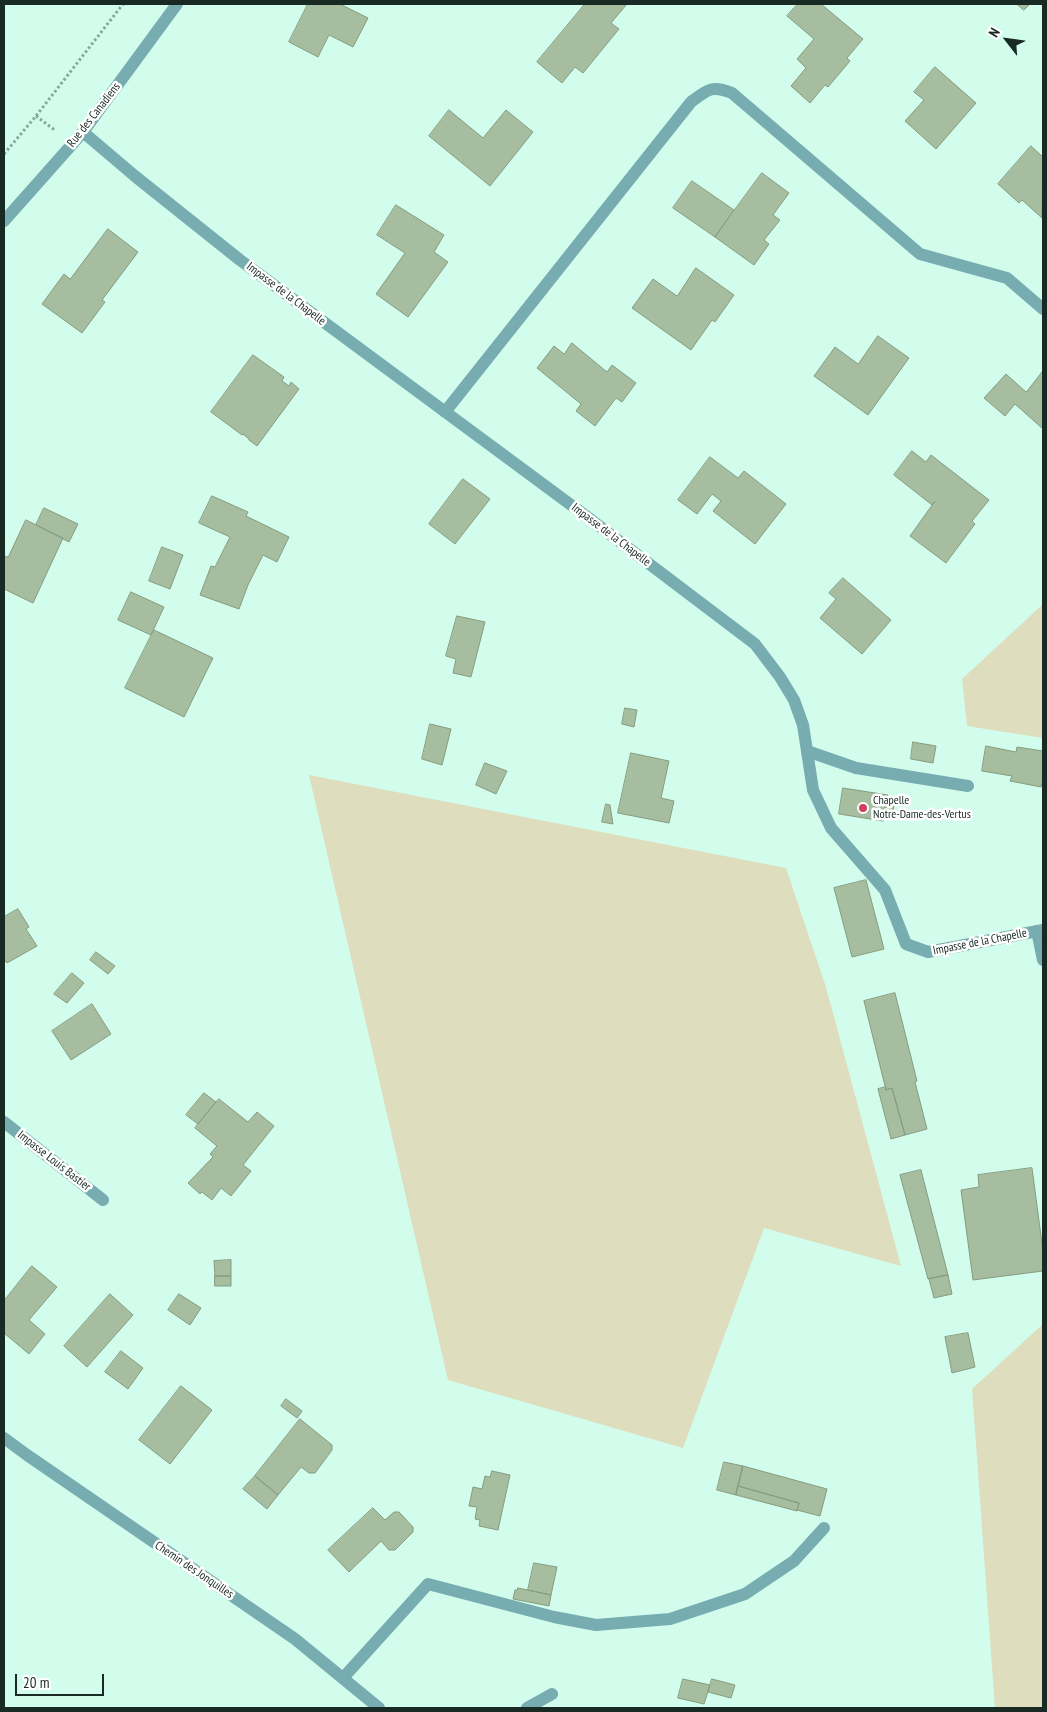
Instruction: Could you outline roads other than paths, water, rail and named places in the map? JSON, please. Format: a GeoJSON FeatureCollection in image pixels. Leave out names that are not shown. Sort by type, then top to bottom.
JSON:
{"type":"FeatureCollection","features":[{"type":"Feature","properties":{"kind":"street","name":"Rue des Canadiens"},"geometry":{"type":"LineString","coordinates":[[4,221],[83,132],[177,4]]}},
{"type":"Feature","properties":{"kind":"street"},"geometry":{"type":"LineString","coordinates":[[445,412],[691,102],[705,92],[718,87],[732,93],[920,254],[1007,278],[1043,309]]}},
{"type":"Feature","properties":{"kind":"street","name":"Impasse de la Chapelle"},"geometry":{"type":"LineString","coordinates":[[83,132],[240,260],[756,644],[794,700],[803,725],[813,790],[831,828],[885,890],[906,944],[928,952],[1040,931]]}},
{"type":"Feature","properties":{"kind":"street"},"geometry":{"type":"LineString","coordinates":[[807,751],[856,768],[968,786]]}},
{"type":"Feature","properties":{"kind":"street"},"geometry":{"type":"LineString","coordinates":[[1040,931],[1043,960]]}},
{"type":"Feature","properties":{"kind":"street","name":"Impasse Louis Bastier"},"geometry":{"type":"LineString","coordinates":[[4,1122],[104,1200]]}},
{"type":"Feature","properties":{"kind":"street","name":"Chemin des Jonquilles"},"geometry":{"type":"LineString","coordinates":[[4,1438],[295,1638],[379,1708]]}},
{"type":"Feature","properties":{"kind":"street"},"geometry":{"type":"LineString","coordinates":[[344,1678],[428,1584],[596,1625],[670,1619],[745,1594],[794,1561],[824,1528]]}},
{"type":"Feature","properties":{"kind":"street"},"geometry":{"type":"LineString","coordinates":[[527,1708],[552,1694]]}},
{"type":"Feature","properties":{"kind":"place","name":"Chapelle Notre-Dame-des-Vertus"},"geometry":{"type":"Point","coordinates":[863,808]}}]}
